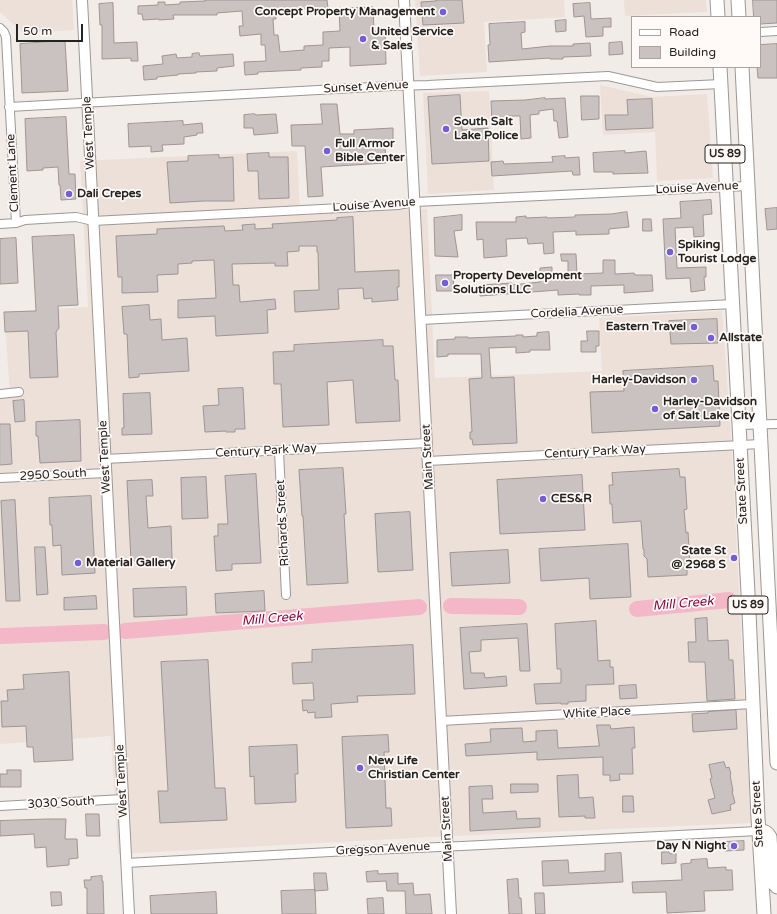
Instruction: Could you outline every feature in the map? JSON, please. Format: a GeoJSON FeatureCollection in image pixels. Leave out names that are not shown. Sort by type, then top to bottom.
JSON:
{"type":"FeatureCollection","features":[{"type":"Feature","properties":{"kind":"main road"},"geometry":{"type":"LineString","coordinates":[[717,0],[718,16]]}},
{"type":"Feature","properties":{"kind":"main road"},"geometry":{"type":"LineString","coordinates":[[738,0],[739,16]]}},
{"type":"Feature","properties":{"kind":"main road","name":"State Street"},"geometry":{"type":"LineString","coordinates":[[720,68],[753,704],[758,831],[764,914]]}},
{"type":"Feature","properties":{"kind":"main road","name":"State Street"},"geometry":{"type":"LineString","coordinates":[[742,68],[777,762]]}},
{"type":"Feature","properties":{"kind":"main road"},"geometry":{"type":"LineString","coordinates":[[758,831],[767,832],[770,837],[773,884],[777,887]]}},
{"type":"Feature","properties":{"kind":"street","name":"West Temple"},"geometry":{"type":"LineString","coordinates":[[82,0],[129,914]]}},
{"type":"Feature","properties":{"kind":"street","name":"Main Street"},"geometry":{"type":"LineString","coordinates":[[404,0],[451,914]]}},
{"type":"Feature","properties":{"kind":"street","name":"Clement Lane"},"geometry":{"type":"LineString","coordinates":[[0,28],[4,32],[6,38],[16,223]]}},
{"type":"Feature","properties":{"kind":"street"},"geometry":{"type":"LineString","coordinates":[[761,32],[777,31]]}},
{"type":"Feature","properties":{"kind":"street","name":"Sunset Avenue"},"geometry":{"type":"LineString","coordinates":[[9,107],[408,85],[608,76],[658,87],[721,84]]}},
{"type":"Feature","properties":{"kind":"street","name":"Louise Avenue"},"geometry":{"type":"LineString","coordinates":[[0,224],[16,223],[25,220],[76,217],[93,221],[398,205],[415,202],[748,186]]}},
{"type":"Feature","properties":{"kind":"street","name":"Cordelia Avenue"},"geometry":{"type":"LineString","coordinates":[[421,320],[733,304]]}},
{"type":"Feature","properties":{"kind":"street"},"geometry":{"type":"LineString","coordinates":[[0,394],[19,392]]}},
{"type":"Feature","properties":{"kind":"street"},"geometry":{"type":"LineString","coordinates":[[739,425],[777,424]]}},
{"type":"Feature","properties":{"kind":"street","name":"Century Park Way"},"geometry":{"type":"LineString","coordinates":[[105,459],[427,443]]}},
{"type":"Feature","properties":{"kind":"street","name":"Century Park Way"},"geometry":{"type":"LineString","coordinates":[[428,461],[761,444]]}},
{"type":"Feature","properties":{"kind":"street","name":"Richards Street"},"geometry":{"type":"LineString","coordinates":[[279,451],[286,595]]}},
{"type":"Feature","properties":{"kind":"street","name":"2950 South"},"geometry":{"type":"LineString","coordinates":[[0,478],[106,473]]}},
{"type":"Feature","properties":{"kind":"street","name":"White Place"},"geometry":{"type":"LineString","coordinates":[[442,721],[753,704]]}},
{"type":"Feature","properties":{"kind":"street","name":"3030 South"},"geometry":{"type":"LineString","coordinates":[[0,806],[123,799]]}},
{"type":"Feature","properties":{"kind":"street","name":"Gregson Avenue"},"geometry":{"type":"LineString","coordinates":[[126,863],[758,831]]}},
{"type":"Feature","properties":{"kind":"shaded area"},"geometry":{"type":"Polygon","coordinates":[[[0,0],[72,0],[74,30],[23,33],[0,12],[0,0]]]}},
{"type":"Feature","properties":{"kind":"shaded area"},"geometry":{"type":"Polygon","coordinates":[[[415,0],[564,0],[565,17],[484,22],[487,72],[420,76],[415,0]]]}},
{"type":"Feature","properties":{"kind":"shaded area"},"geometry":{"type":"Polygon","coordinates":[[[624,0],[706,0],[707,12],[625,16],[624,0]]]}},
{"type":"Feature","properties":{"kind":"shaded area"},"geometry":{"type":"Polygon","coordinates":[[[600,85],[652,97],[707,94],[713,178],[657,181],[655,132],[603,135],[600,85]]]}},
{"type":"Feature","properties":{"kind":"shaded area"},"geometry":{"type":"Polygon","coordinates":[[[489,91],[494,190],[428,194],[423,93],[489,91]]]}},
{"type":"Feature","properties":{"kind":"shaded area"},"geometry":{"type":"Polygon","coordinates":[[[297,151],[300,213],[427,209],[435,378],[602,371],[599,318],[722,311],[731,436],[751,823],[431,837],[118,854],[111,736],[0,744],[0,396],[10,395],[4,312],[88,307],[80,161],[297,151]]]}},
{"type":"Feature","properties":{"kind":"building"},"geometry":{"type":"Polygon","coordinates":[[[205,0],[327,0],[328,8],[275,10],[276,19],[273,19],[274,35],[278,35],[280,52],[304,50],[304,46],[323,45],[323,32],[340,31],[339,8],[373,7],[374,31],[385,31],[386,64],[350,66],[350,47],[329,48],[329,61],[322,61],[322,67],[301,68],[301,70],[258,72],[258,74],[245,75],[244,62],[266,61],[265,45],[261,45],[261,34],[240,36],[239,26],[243,26],[242,11],[217,13],[217,15],[173,15],[174,19],[159,20],[143,20],[142,14],[138,14],[138,6],[158,5],[158,2],[165,2],[165,5],[205,0]]]}},
{"type":"Feature","properties":{"kind":"building","name":"Concept Property Management"},"geometry":{"type":"Polygon","coordinates":[[[436,0],[462,0],[464,23],[423,25],[421,2],[436,0]]]}},
{"type":"Feature","properties":{"kind":"building"},"geometry":{"type":"Polygon","coordinates":[[[753,0],[777,0],[777,23],[761,24],[761,16],[754,16],[753,0]]]}},
{"type":"Feature","properties":{"kind":"building"},"geometry":{"type":"Polygon","coordinates":[[[113,3],[114,43],[137,42],[138,61],[131,61],[131,58],[102,59],[102,25],[100,25],[99,4],[113,3]]]}},
{"type":"Feature","properties":{"kind":"building"},"geometry":{"type":"Polygon","coordinates":[[[590,3],[591,19],[611,18],[611,27],[603,27],[603,36],[586,37],[584,16],[574,17],[573,4],[590,3]]]}},
{"type":"Feature","properties":{"kind":"building"},"geometry":{"type":"Polygon","coordinates":[[[566,20],[566,31],[556,32],[555,21],[566,20]]]}},
{"type":"Feature","properties":{"kind":"building"},"geometry":{"type":"Polygon","coordinates":[[[525,22],[525,32],[521,33],[522,49],[550,46],[573,46],[573,44],[590,43],[591,56],[563,57],[563,59],[550,58],[489,62],[489,24],[525,22]]]}},
{"type":"Feature","properties":{"kind":"building"},"geometry":{"type":"Polygon","coordinates":[[[65,41],[68,91],[22,93],[20,44],[65,41]]]}},
{"type":"Feature","properties":{"kind":"building"},"geometry":{"type":"Polygon","coordinates":[[[622,42],[623,54],[609,55],[609,43],[622,42]]]}},
{"type":"Feature","properties":{"kind":"building"},"geometry":{"type":"Polygon","coordinates":[[[777,44],[777,78],[758,78],[757,68],[761,68],[761,45],[777,44]]]}},
{"type":"Feature","properties":{"kind":"building"},"geometry":{"type":"Polygon","coordinates":[[[199,53],[200,56],[233,54],[234,66],[217,68],[217,71],[178,74],[157,77],[157,79],[144,80],[143,66],[163,64],[162,56],[176,54],[177,58],[192,57],[192,54],[199,53]]]}},
{"type":"Feature","properties":{"kind":"building","name":"South Salt Lake Police"},"geometry":{"type":"Polygon","coordinates":[[[460,95],[462,130],[488,128],[489,161],[432,164],[428,97],[460,95]]]}},
{"type":"Feature","properties":{"kind":"building"},"geometry":{"type":"Polygon","coordinates":[[[581,96],[599,96],[599,119],[582,120],[581,96]]]}},
{"type":"Feature","properties":{"kind":"building"},"geometry":{"type":"Polygon","coordinates":[[[565,98],[568,137],[559,138],[557,121],[554,121],[553,109],[539,111],[539,114],[530,115],[531,138],[521,139],[520,116],[505,116],[506,124],[492,125],[491,101],[565,98]]]}},
{"type":"Feature","properties":{"kind":"building"},"geometry":{"type":"Polygon","coordinates":[[[652,99],[653,128],[606,130],[605,115],[628,115],[627,100],[652,99]]]}},
{"type":"Feature","properties":{"kind":"building"},"geometry":{"type":"Polygon","coordinates":[[[321,104],[337,104],[340,134],[354,134],[354,130],[393,128],[393,144],[385,144],[386,163],[321,167],[323,196],[308,197],[305,146],[292,146],[291,125],[322,124],[321,104]]]}},
{"type":"Feature","properties":{"kind":"building"},"geometry":{"type":"Polygon","coordinates":[[[276,114],[278,133],[254,135],[253,128],[244,128],[244,115],[276,114]]]}},
{"type":"Feature","properties":{"kind":"building"},"geometry":{"type":"Polygon","coordinates":[[[66,117],[69,174],[75,174],[76,199],[61,200],[58,167],[27,171],[25,119],[66,117]]]}},
{"type":"Feature","properties":{"kind":"building"},"geometry":{"type":"Polygon","coordinates":[[[183,121],[183,125],[202,123],[203,133],[197,133],[197,135],[184,137],[184,144],[162,145],[163,151],[151,152],[151,146],[129,147],[128,124],[183,121]]]}},
{"type":"Feature","properties":{"kind":"building"},"geometry":{"type":"Polygon","coordinates":[[[625,151],[625,153],[646,151],[648,173],[613,174],[613,172],[594,172],[593,153],[625,151]]]}},
{"type":"Feature","properties":{"kind":"building"},"geometry":{"type":"Polygon","coordinates":[[[269,153],[269,157],[288,157],[289,198],[259,199],[258,171],[248,171],[247,154],[269,153]]]}},
{"type":"Feature","properties":{"kind":"building"},"geometry":{"type":"Polygon","coordinates":[[[219,155],[219,158],[233,157],[234,201],[170,203],[167,162],[188,161],[188,156],[219,155]]]}},
{"type":"Feature","properties":{"kind":"building"},"geometry":{"type":"Polygon","coordinates":[[[565,156],[565,158],[579,157],[580,175],[573,175],[572,171],[492,176],[491,162],[503,161],[504,164],[553,162],[552,157],[565,156]]]}},
{"type":"Feature","properties":{"kind":"building","name":"Spiking Tourist Lodge"},"geometry":{"type":"Polygon","coordinates":[[[711,200],[712,214],[703,215],[704,236],[694,237],[693,227],[675,228],[677,268],[706,267],[706,277],[704,277],[705,290],[691,292],[690,278],[666,279],[663,219],[681,218],[680,202],[711,200]]]}},
{"type":"Feature","properties":{"kind":"building"},"geometry":{"type":"Polygon","coordinates":[[[777,208],[777,229],[767,230],[765,209],[777,208]]]}},
{"type":"Feature","properties":{"kind":"building"},"geometry":{"type":"Polygon","coordinates":[[[627,212],[629,227],[609,229],[609,234],[576,235],[576,231],[553,232],[554,253],[544,254],[543,243],[528,244],[527,238],[506,239],[507,256],[484,258],[483,239],[477,240],[476,222],[516,222],[516,217],[526,216],[526,218],[575,217],[575,215],[627,212]]]}},
{"type":"Feature","properties":{"kind":"building"},"geometry":{"type":"Polygon","coordinates":[[[462,215],[462,230],[454,231],[458,257],[435,256],[434,218],[462,215]]]}},
{"type":"Feature","properties":{"kind":"building"},"geometry":{"type":"Polygon","coordinates":[[[353,217],[355,272],[399,270],[399,287],[397,287],[398,300],[372,302],[372,298],[364,299],[363,288],[338,289],[339,309],[295,312],[294,291],[319,290],[317,246],[299,246],[299,251],[287,252],[288,266],[275,266],[275,263],[232,264],[233,285],[239,285],[240,302],[275,299],[276,309],[267,310],[268,333],[216,336],[215,316],[178,318],[178,300],[216,298],[214,260],[192,261],[192,263],[178,264],[178,274],[157,275],[158,292],[122,293],[122,277],[118,277],[116,236],[157,234],[157,229],[224,226],[225,231],[243,230],[242,225],[255,224],[255,229],[273,228],[272,224],[337,220],[337,218],[353,217]]]}},
{"type":"Feature","properties":{"kind":"building"},"geometry":{"type":"Polygon","coordinates":[[[643,219],[651,219],[652,231],[643,231],[643,219]]]}},
{"type":"Feature","properties":{"kind":"building"},"geometry":{"type":"Polygon","coordinates":[[[74,235],[78,305],[58,306],[59,328],[56,332],[58,377],[30,378],[28,331],[5,332],[4,312],[36,311],[32,237],[74,235]]]}},
{"type":"Feature","properties":{"kind":"building"},"geometry":{"type":"Polygon","coordinates":[[[16,238],[18,283],[0,284],[0,239],[16,238]]]}},
{"type":"Feature","properties":{"kind":"building"},"geometry":{"type":"Polygon","coordinates":[[[561,254],[576,254],[577,274],[603,273],[603,260],[615,260],[615,274],[634,273],[635,275],[652,275],[653,291],[624,293],[624,285],[591,286],[591,295],[558,295],[558,290],[480,296],[480,285],[512,283],[512,285],[540,282],[540,268],[552,267],[552,275],[568,274],[568,261],[562,261],[561,254]]]}},
{"type":"Feature","properties":{"kind":"building","name":"Property Development Solutions LLC"},"geometry":{"type":"Polygon","coordinates":[[[436,275],[453,275],[454,291],[437,291],[436,275]]]}},
{"type":"Feature","properties":{"kind":"building"},"geometry":{"type":"Polygon","coordinates":[[[149,305],[150,320],[161,319],[162,340],[187,338],[189,371],[139,374],[139,377],[129,378],[127,334],[124,334],[122,307],[149,305]]]}},
{"type":"Feature","properties":{"kind":"building"},"geometry":{"type":"Polygon","coordinates":[[[717,319],[718,343],[671,344],[669,321],[717,319]]]}},
{"type":"Feature","properties":{"kind":"building"},"geometry":{"type":"Polygon","coordinates":[[[587,331],[599,331],[599,346],[596,346],[596,352],[581,352],[581,341],[587,341],[587,331]]]}},
{"type":"Feature","properties":{"kind":"building"},"geometry":{"type":"Polygon","coordinates":[[[549,332],[550,350],[530,350],[530,352],[516,353],[516,347],[489,348],[491,378],[514,377],[517,443],[473,445],[472,439],[470,439],[470,432],[472,432],[469,379],[482,378],[481,354],[448,354],[448,356],[437,357],[437,340],[455,339],[455,337],[468,338],[516,335],[523,335],[523,337],[537,336],[537,333],[549,332]]]}},
{"type":"Feature","properties":{"kind":"building"},"geometry":{"type":"Polygon","coordinates":[[[383,340],[383,346],[393,346],[395,380],[398,380],[400,421],[356,423],[353,380],[327,382],[329,425],[283,427],[281,384],[274,384],[273,352],[294,351],[294,345],[383,340]]]}},
{"type":"Feature","properties":{"kind":"building","name":"Harley-Davidson of Salt Lake City"},"geometry":{"type":"Polygon","coordinates":[[[713,366],[714,381],[718,381],[720,426],[592,433],[590,392],[624,391],[623,371],[713,366]]]}},
{"type":"Feature","properties":{"kind":"building"},"geometry":{"type":"Polygon","coordinates":[[[243,388],[245,429],[235,429],[235,432],[205,432],[203,406],[219,405],[218,389],[243,388]]]}},
{"type":"Feature","properties":{"kind":"building"},"geometry":{"type":"Polygon","coordinates":[[[150,393],[152,434],[122,435],[122,428],[124,428],[123,394],[150,393]]]}},
{"type":"Feature","properties":{"kind":"building"},"geometry":{"type":"Polygon","coordinates":[[[24,400],[25,421],[15,422],[13,401],[24,400]]]}},
{"type":"Feature","properties":{"kind":"building"},"geometry":{"type":"Polygon","coordinates":[[[80,420],[81,461],[40,463],[38,436],[36,436],[36,422],[80,420]]]}},
{"type":"Feature","properties":{"kind":"building"},"geometry":{"type":"Polygon","coordinates":[[[0,424],[10,424],[12,464],[0,465],[0,424]]]}},
{"type":"Feature","properties":{"kind":"building"},"geometry":{"type":"Polygon","coordinates":[[[343,468],[348,583],[307,585],[299,470],[343,468]]]}},
{"type":"Feature","properties":{"kind":"building"},"geometry":{"type":"Polygon","coordinates":[[[679,469],[680,477],[685,477],[687,509],[684,510],[686,533],[688,532],[690,563],[687,563],[687,575],[648,577],[647,559],[644,556],[643,549],[641,521],[613,523],[609,485],[613,485],[612,473],[679,469]]]}},
{"type":"Feature","properties":{"kind":"building"},"geometry":{"type":"Polygon","coordinates":[[[256,474],[261,563],[232,564],[232,570],[216,571],[214,536],[218,536],[218,524],[228,524],[225,476],[256,474]]]}},
{"type":"Feature","properties":{"kind":"building"},"geometry":{"type":"Polygon","coordinates":[[[582,475],[585,530],[500,534],[497,480],[582,475]]]}},
{"type":"Feature","properties":{"kind":"building"},"geometry":{"type":"Polygon","coordinates":[[[206,477],[208,518],[182,519],[181,478],[206,477]]]}},
{"type":"Feature","properties":{"kind":"building"},"geometry":{"type":"Polygon","coordinates":[[[152,480],[153,496],[146,496],[148,528],[171,526],[172,559],[131,561],[127,481],[152,480]]]}},
{"type":"Feature","properties":{"kind":"building"},"geometry":{"type":"Polygon","coordinates":[[[91,496],[95,573],[62,575],[61,545],[53,546],[52,525],[50,525],[49,498],[91,496]]]}},
{"type":"Feature","properties":{"kind":"building"},"geometry":{"type":"Polygon","coordinates":[[[15,500],[20,601],[6,601],[1,501],[15,500]]]}},
{"type":"Feature","properties":{"kind":"building"},"geometry":{"type":"Polygon","coordinates":[[[410,512],[413,570],[378,572],[375,514],[410,512]]]}},
{"type":"Feature","properties":{"kind":"building"},"geometry":{"type":"Polygon","coordinates":[[[628,544],[631,597],[590,599],[589,578],[541,581],[539,549],[628,544]]]}},
{"type":"Feature","properties":{"kind":"building"},"geometry":{"type":"Polygon","coordinates":[[[35,547],[45,547],[48,594],[37,595],[35,547]]]}},
{"type":"Feature","properties":{"kind":"building"},"geometry":{"type":"Polygon","coordinates":[[[508,550],[510,583],[452,586],[450,553],[508,550]]]}},
{"type":"Feature","properties":{"kind":"building"},"geometry":{"type":"Polygon","coordinates":[[[186,587],[187,615],[134,617],[133,589],[186,587]]]}},
{"type":"Feature","properties":{"kind":"building"},"geometry":{"type":"Polygon","coordinates":[[[264,591],[265,611],[216,613],[215,594],[264,591]]]}},
{"type":"Feature","properties":{"kind":"building"},"geometry":{"type":"Polygon","coordinates":[[[96,596],[97,609],[64,610],[64,598],[96,596]]]}},
{"type":"Feature","properties":{"kind":"building"},"geometry":{"type":"Polygon","coordinates":[[[707,618],[708,641],[728,640],[729,660],[733,660],[735,699],[707,701],[705,662],[689,662],[688,642],[696,642],[695,619],[707,618]]]}},
{"type":"Feature","properties":{"kind":"building"},"geometry":{"type":"Polygon","coordinates":[[[596,621],[598,661],[610,660],[610,667],[613,667],[614,684],[586,685],[586,701],[568,702],[568,704],[536,704],[534,684],[561,683],[561,669],[557,669],[555,624],[596,621]]]}},
{"type":"Feature","properties":{"kind":"building"},"geometry":{"type":"Polygon","coordinates":[[[527,624],[530,671],[520,671],[518,638],[481,640],[481,651],[469,652],[471,673],[484,673],[485,678],[506,676],[507,686],[464,689],[460,628],[527,624]]]}},
{"type":"Feature","properties":{"kind":"building"},"geometry":{"type":"Polygon","coordinates":[[[413,645],[415,694],[357,696],[358,702],[331,704],[332,717],[315,718],[315,712],[308,713],[307,710],[303,711],[302,700],[314,700],[313,683],[293,684],[292,663],[312,662],[312,650],[413,645]]]}},
{"type":"Feature","properties":{"kind":"building"},"geometry":{"type":"Polygon","coordinates":[[[208,660],[215,788],[225,788],[227,820],[160,823],[158,791],[168,791],[161,662],[208,660]]]}},
{"type":"Feature","properties":{"kind":"building"},"geometry":{"type":"Polygon","coordinates":[[[69,672],[73,760],[34,762],[33,747],[27,747],[26,726],[2,727],[1,701],[8,701],[7,690],[24,689],[23,675],[69,672]]]}},
{"type":"Feature","properties":{"kind":"building"},"geometry":{"type":"Polygon","coordinates":[[[636,685],[637,698],[620,699],[619,686],[636,685]]]}},
{"type":"Feature","properties":{"kind":"building"},"geometry":{"type":"Polygon","coordinates":[[[736,710],[737,729],[693,732],[692,714],[736,710]]]}},
{"type":"Feature","properties":{"kind":"building"},"geometry":{"type":"Polygon","coordinates":[[[597,725],[610,725],[611,729],[634,727],[635,748],[632,748],[633,774],[619,774],[620,780],[610,781],[610,775],[603,775],[603,757],[537,760],[537,752],[466,756],[465,744],[491,742],[490,729],[522,728],[523,742],[536,741],[536,731],[557,730],[558,748],[599,746],[597,725]]]}},
{"type":"Feature","properties":{"kind":"building"},"geometry":{"type":"Polygon","coordinates":[[[388,735],[389,752],[384,752],[386,808],[391,808],[392,826],[346,828],[342,737],[388,735]]]}},
{"type":"Feature","properties":{"kind":"building"},"geometry":{"type":"Polygon","coordinates":[[[297,745],[298,774],[295,774],[296,802],[255,804],[254,776],[250,777],[249,747],[297,745]]]}},
{"type":"Feature","properties":{"kind":"building"},"geometry":{"type":"Polygon","coordinates":[[[724,762],[726,768],[729,767],[731,774],[732,791],[735,803],[730,805],[731,810],[712,814],[708,800],[715,798],[710,779],[712,778],[709,765],[724,762]]]}},
{"type":"Feature","properties":{"kind":"building"},"geometry":{"type":"Polygon","coordinates":[[[7,770],[21,770],[21,787],[0,787],[0,774],[7,774],[7,770]]]}},
{"type":"Feature","properties":{"kind":"building"},"geometry":{"type":"Polygon","coordinates":[[[578,775],[579,798],[593,797],[595,818],[585,818],[585,816],[559,817],[557,776],[578,775]]]}},
{"type":"Feature","properties":{"kind":"building"},"geometry":{"type":"Polygon","coordinates":[[[511,784],[538,784],[538,792],[511,793],[511,784]]]}},
{"type":"Feature","properties":{"kind":"building"},"geometry":{"type":"Polygon","coordinates":[[[492,786],[493,799],[482,799],[483,813],[516,811],[517,819],[540,818],[540,827],[470,831],[469,787],[492,786]]]}},
{"type":"Feature","properties":{"kind":"building"},"geometry":{"type":"Polygon","coordinates":[[[623,796],[633,796],[634,812],[623,812],[623,796]]]}},
{"type":"Feature","properties":{"kind":"building"},"geometry":{"type":"Polygon","coordinates":[[[86,814],[99,814],[100,836],[87,836],[86,814]]]}},
{"type":"Feature","properties":{"kind":"building"},"geometry":{"type":"Polygon","coordinates":[[[66,819],[65,839],[77,839],[78,858],[69,859],[69,865],[47,867],[46,847],[35,848],[34,834],[0,836],[0,821],[66,819]]]}},
{"type":"Feature","properties":{"kind":"building","name":"Day N Night"},"geometry":{"type":"Polygon","coordinates":[[[744,841],[744,850],[725,851],[725,842],[744,841]]]}},
{"type":"Feature","properties":{"kind":"building"},"geometry":{"type":"Polygon","coordinates":[[[662,852],[669,852],[670,854],[676,853],[676,863],[662,864],[662,852]]]}},
{"type":"Feature","properties":{"kind":"building"},"geometry":{"type":"Polygon","coordinates":[[[621,853],[623,882],[543,886],[542,861],[568,860],[569,873],[605,871],[605,854],[621,853]]]}},
{"type":"Feature","properties":{"kind":"building"},"geometry":{"type":"Polygon","coordinates":[[[707,859],[708,868],[726,867],[726,870],[732,870],[733,890],[704,891],[705,911],[667,913],[666,892],[633,893],[632,882],[682,880],[681,864],[691,863],[691,860],[707,859]]]}},
{"type":"Feature","properties":{"kind":"building"},"geometry":{"type":"Polygon","coordinates":[[[378,871],[378,874],[398,873],[398,884],[413,883],[414,895],[430,894],[432,914],[406,914],[405,891],[387,891],[386,881],[367,882],[366,872],[378,871]]]}},
{"type":"Feature","properties":{"kind":"building"},"geometry":{"type":"Polygon","coordinates":[[[314,873],[326,873],[328,890],[315,891],[314,873]]]}},
{"type":"Feature","properties":{"kind":"building"},"geometry":{"type":"Polygon","coordinates":[[[102,876],[104,914],[87,914],[87,888],[85,888],[84,880],[91,880],[91,877],[102,876]]]}},
{"type":"Feature","properties":{"kind":"building"},"geometry":{"type":"Polygon","coordinates":[[[518,879],[522,914],[509,914],[507,880],[518,879]]]}},
{"type":"Feature","properties":{"kind":"building"},"geometry":{"type":"Polygon","coordinates":[[[315,890],[316,914],[282,914],[281,891],[315,890]]]}},
{"type":"Feature","properties":{"kind":"building"},"geometry":{"type":"Polygon","coordinates":[[[51,892],[61,892],[62,905],[52,906],[51,892]]]}},
{"type":"Feature","properties":{"kind":"building"},"geometry":{"type":"Polygon","coordinates":[[[216,892],[217,914],[151,914],[150,896],[216,892]]]}},
{"type":"Feature","properties":{"kind":"building"},"geometry":{"type":"Polygon","coordinates":[[[535,893],[544,893],[545,914],[536,914],[535,893]]]}},
{"type":"Feature","properties":{"kind":"building"},"geometry":{"type":"Polygon","coordinates":[[[383,898],[384,914],[368,914],[367,899],[383,898]]]}},
{"type":"Feature","properties":{"kind":"waterway","name":"Mill Creek"},"geometry":{"type":"LineString","coordinates":[[637,609],[729,600]]}},
{"type":"Feature","properties":{"kind":"waterway","name":"Mill Creek"},"geometry":{"type":"LineString","coordinates":[[451,606],[519,607]]}},
{"type":"Feature","properties":{"kind":"waterway","name":"Mill Creek"},"geometry":{"type":"LineString","coordinates":[[125,631],[419,607]]}},
{"type":"Feature","properties":{"kind":"waterway","name":"Mill Creek"},"geometry":{"type":"LineString","coordinates":[[0,636],[104,632]]}},
{"type":"Feature","properties":{"kind":"place","name":"Concept Property Management"},"geometry":{"type":"Point","coordinates":[443,12]}},
{"type":"Feature","properties":{"kind":"place","name":"United Service & Sales"},"geometry":{"type":"Point","coordinates":[363,39]}},
{"type":"Feature","properties":{"kind":"place","name":"South Salt Lake Police"},"geometry":{"type":"Point","coordinates":[446,129]}},
{"type":"Feature","properties":{"kind":"place","name":"Full Armor Bible Center"},"geometry":{"type":"Point","coordinates":[327,151]}},
{"type":"Feature","properties":{"kind":"place","name":"Dali Crepes"},"geometry":{"type":"Point","coordinates":[69,194]}},
{"type":"Feature","properties":{"kind":"place","name":"Spiking Tourist Lodge"},"geometry":{"type":"Point","coordinates":[670,252]}},
{"type":"Feature","properties":{"kind":"place","name":"Property Development Solutions LLC"},"geometry":{"type":"Point","coordinates":[445,283]}},
{"type":"Feature","properties":{"kind":"place","name":"Eastern Travel"},"geometry":{"type":"Point","coordinates":[694,327]}},
{"type":"Feature","properties":{"kind":"place","name":"Allstate"},"geometry":{"type":"Point","coordinates":[711,338]}},
{"type":"Feature","properties":{"kind":"place","name":"Harley-Davidson"},"geometry":{"type":"Point","coordinates":[694,380]}},
{"type":"Feature","properties":{"kind":"place","name":"Harley-Davidson of Salt Lake City"},"geometry":{"type":"Point","coordinates":[655,409]}},
{"type":"Feature","properties":{"kind":"place","name":"CES&R"},"geometry":{"type":"Point","coordinates":[543,499]}},
{"type":"Feature","properties":{"kind":"place","name":"State St @ 2968 S"},"geometry":{"type":"Point","coordinates":[734,558]}},
{"type":"Feature","properties":{"kind":"place","name":"Material Gallery"},"geometry":{"type":"Point","coordinates":[78,563]}},
{"type":"Feature","properties":{"kind":"place","name":"New Life Christian Center"},"geometry":{"type":"Point","coordinates":[360,768]}},
{"type":"Feature","properties":{"kind":"place","name":"Day N Night"},"geometry":{"type":"Point","coordinates":[734,846]}}]}
